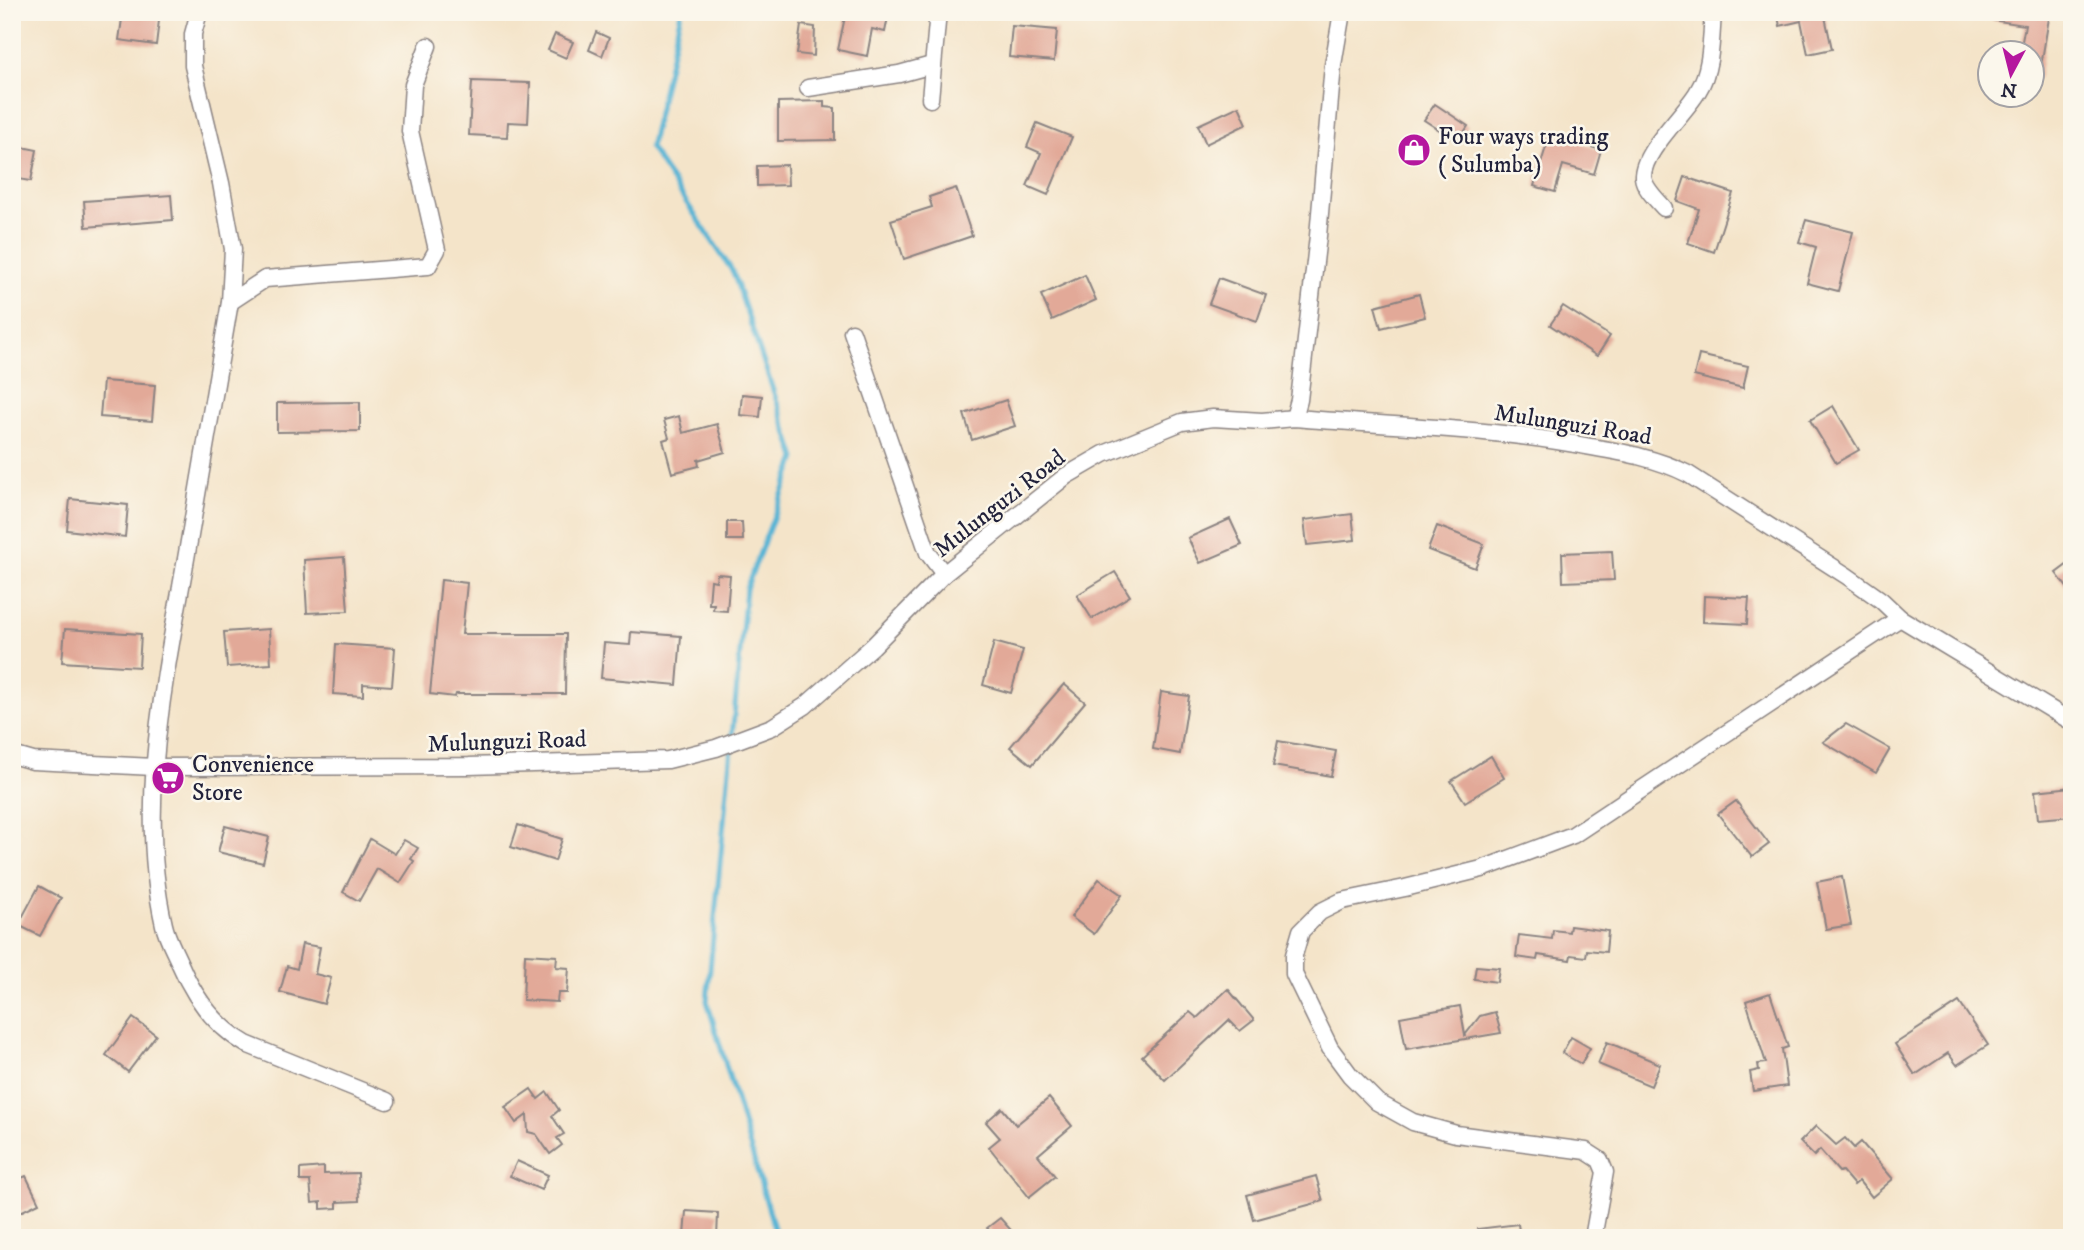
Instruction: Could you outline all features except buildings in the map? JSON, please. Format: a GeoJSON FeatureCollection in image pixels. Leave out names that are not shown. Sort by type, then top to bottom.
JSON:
{"type":"FeatureCollection","features":[{"type":"Feature","properties":{"kind":"street"},"geometry":{"type":"LineString","coordinates":[[199,12],[193,34],[193,66],[221,183],[233,248],[230,302],[170,652],[154,767],[153,855],[164,928],[202,1006],[230,1035],[387,1101]]}},
{"type":"Feature","properties":{"kind":"street"},"geometry":{"type":"LineString","coordinates":[[930,99],[938,12]]}},
{"type":"Feature","properties":{"kind":"street"},"geometry":{"type":"LineString","coordinates":[[1294,418],[1299,400],[1333,65],[1342,12]]}},
{"type":"Feature","properties":{"kind":"street"},"geometry":{"type":"LineString","coordinates":[[1664,208],[1646,185],[1643,176],[1646,164],[1664,134],[1699,91],[1707,71],[1713,12]]}},
{"type":"Feature","properties":{"kind":"street"},"geometry":{"type":"LineString","coordinates":[[230,302],[265,279],[428,266],[433,260],[436,250],[410,131],[413,85],[428,46]]}},
{"type":"Feature","properties":{"kind":"street"},"geometry":{"type":"LineString","coordinates":[[808,88],[899,74],[932,65]]}},
{"type":"Feature","properties":{"kind":"street"},"geometry":{"type":"LineString","coordinates":[[852,332],[928,553],[944,574]]}},
{"type":"Feature","properties":{"kind":"street","name":"Mulunguzi Road"},"geometry":{"type":"LineString","coordinates":[[12,755],[33,761],[154,767],[470,766],[668,760],[704,751],[772,727],[805,706],[873,646],[944,574],[1066,475],[1114,450],[1182,422],[1213,418],[1262,421],[1294,418],[1514,435],[1663,461],[1688,474],[1847,576],[1881,600],[1900,618],[2072,722]]}},
{"type":"Feature","properties":{"kind":"street"},"geometry":{"type":"LineString","coordinates":[[1593,1238],[1605,1172],[1600,1160],[1586,1152],[1456,1134],[1413,1122],[1377,1102],[1350,1076],[1330,1048],[1294,974],[1294,955],[1301,931],[1320,912],[1342,901],[1482,869],[1573,835],[1900,618]]}},
{"type":"Feature","properties":{"kind":"waterway"},"geometry":{"type":"LineString","coordinates":[[681,12],[650,148],[733,272],[796,458],[746,589],[707,1001],[777,1238]]}},
{"type":"Feature","properties":{"kind":"place","name":"Four ways trading ( Sulumba)"},"geometry":{"type":"Point","coordinates":[1414,150]}},
{"type":"Feature","properties":{"kind":"place","name":"Convenience Store"},"geometry":{"type":"Point","coordinates":[168,778]}}]}
